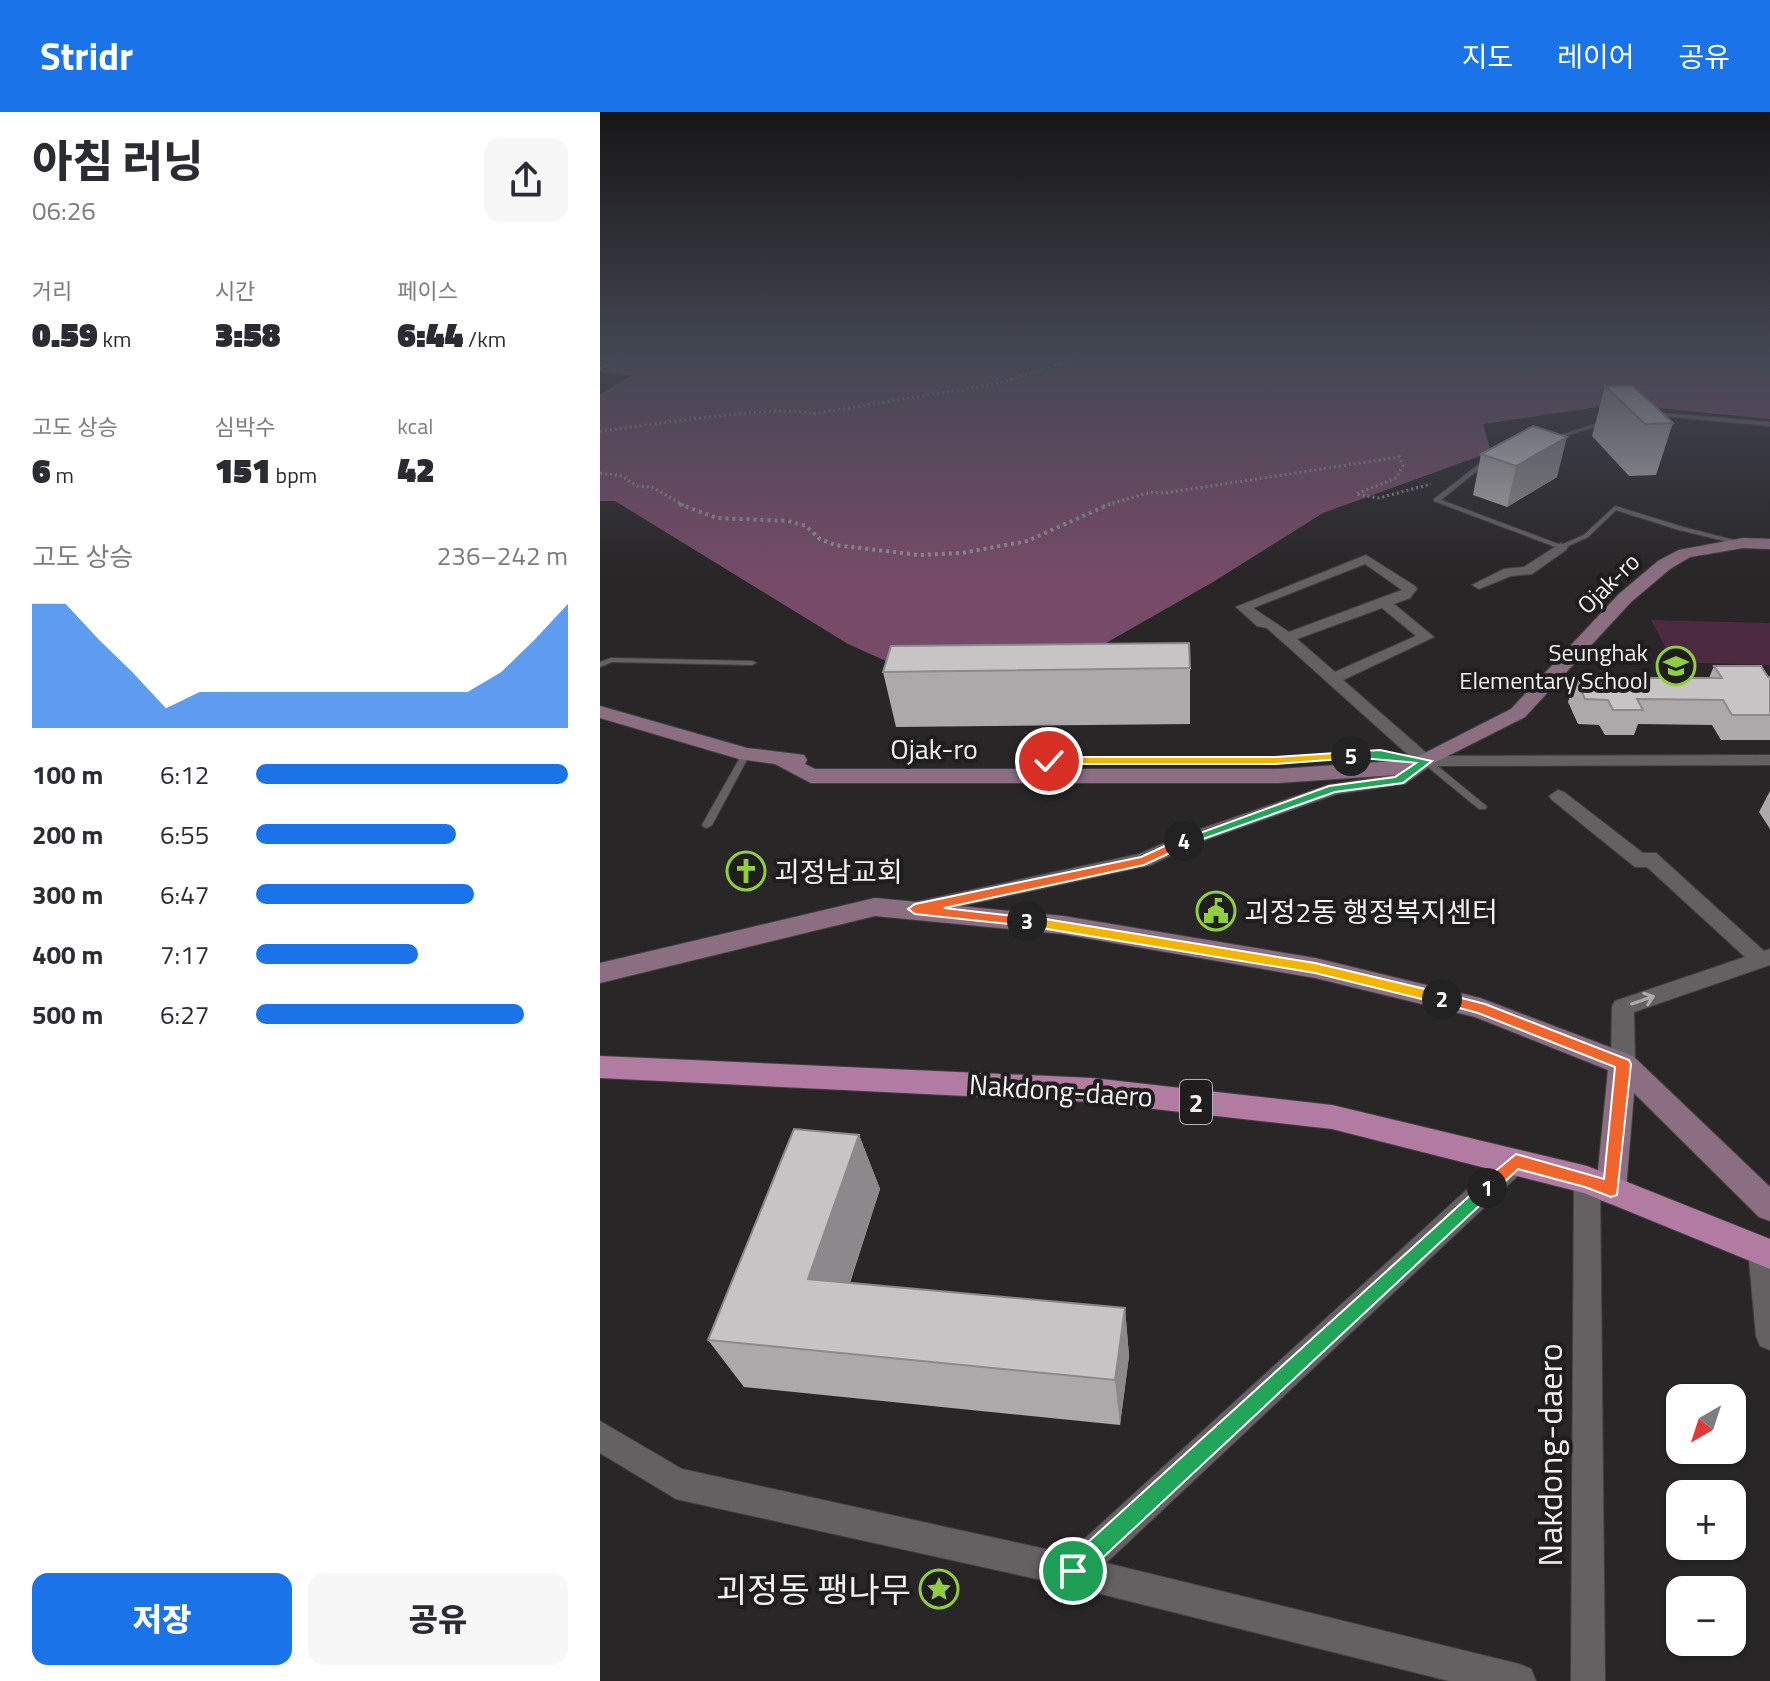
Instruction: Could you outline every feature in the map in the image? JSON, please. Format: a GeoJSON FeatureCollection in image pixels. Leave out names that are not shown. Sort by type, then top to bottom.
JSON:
{"type":"FeatureCollection","features":[{"type":"Feature","properties":{"kind":"main road","name":"Nakdong-daero"},"geometry":{"type":"LineString","coordinates":[[600,1067],[1092,1090],[1332,1117],[1516,1161],[1599,1185],[1766,1252]]}},
{"type":"Feature","properties":{"kind":"street","name":"Ojak-ro"},"geometry":{"type":"LineString","coordinates":[[600,712],[746,754],[782,759],[811,776],[1278,776],[1395,768],[1426,761],[1518,713],[1625,598],[1664,565],[1685,553],[1743,543],[1770,544]]}},
{"type":"Feature","properties":{"kind":"street"},"geometry":{"type":"LineString","coordinates":[[1479,585],[1509,572],[1527,571],[1561,547]]}},
{"type":"Feature","properties":{"kind":"street"},"geometry":{"type":"LineString","coordinates":[[1287,638],[1385,604],[1405,595],[1410,589],[1366,559],[1243,607],[1262,623],[1272,625],[1426,761]]}},
{"type":"Feature","properties":{"kind":"street"},"geometry":{"type":"LineString","coordinates":[[1334,678],[1426,637],[1385,604]]}},
{"type":"Feature","properties":{"kind":"street"},"geometry":{"type":"LineString","coordinates":[[915,909],[1144,860],[1190,839],[1334,789],[1399,780],[1426,761],[1770,760]]}},
{"type":"Feature","properties":{"kind":"street"},"geometry":{"type":"LineString","coordinates":[[1558,796],[1642,862],[1649,858],[1766,958]]}},
{"type":"Feature","properties":{"kind":"street"},"geometry":{"type":"LineString","coordinates":[[600,973],[875,907],[1063,925],[1315,968],[1480,1008],[1623,1064],[1770,1207]]}},
{"type":"Feature","properties":{"kind":"street"},"geometry":{"type":"LineString","coordinates":[[1599,1185],[1623,1064],[1623,1007],[1766,958]]}},
{"type":"Feature","properties":{"kind":"street"},"geometry":{"type":"LineString","coordinates":[[1073,1571],[1516,1161]]}},
{"type":"Feature","properties":{"kind":"street","name":"Nakdong-daero"},"geometry":{"type":"LineString","coordinates":[[1588,1681],[1599,1185]]}},
{"type":"Feature","properties":{"kind":"street","name":"Nakdong-daero"},"geometry":{"type":"LineString","coordinates":[[1766,1252],[1770,1336]]}},
{"type":"Feature","properties":{"kind":"street"},"geometry":{"type":"LineString","coordinates":[[600,1436],[676,1483],[1073,1571],[1519,1681]]}},
{"type":"Feature","properties":{"kind":"lane"},"geometry":{"type":"LineString","coordinates":[[1547,440],[1588,428]]}},
{"type":"Feature","properties":{"kind":"lane"},"geometry":{"type":"LineString","coordinates":[[1491,456],[1436,500],[1561,547],[1586,536],[1615,508],[1681,529],[1743,543]]}},
{"type":"Feature","properties":{"kind":"lane"},"geometry":{"type":"LineString","coordinates":[[600,665],[611,660],[752,663]]}},
{"type":"Feature","properties":{"kind":"lane"},"geometry":{"type":"LineString","coordinates":[[707,825],[746,754]]}},
{"type":"Feature","properties":{"kind":"lane"},"geometry":{"type":"LineString","coordinates":[[1426,761],[1482,807]]}},
{"type":"Feature","properties":{"kind":"path"},"geometry":{"type":"LineString","coordinates":[[600,431],[625,428]]}},
{"type":"Feature","properties":{"kind":"path"},"geometry":{"type":"LineString","coordinates":[[600,473],[622,476],[637,486],[652,487],[678,504],[717,518],[788,521],[806,526],[820,539],[846,548],[931,555],[962,553],[1027,541],[1074,522],[1098,508],[1151,492],[1165,493],[1400,457],[1403,466],[1396,478],[1356,494],[1379,498],[1473,472]]}},
{"type":"Feature","properties":{"kind":"shaded area"},"geometry":{"type":"Polygon","coordinates":[[[600,428],[1484,428],[1491,452],[1323,513],[1213,582],[1057,671],[915,674],[848,644],[615,501],[600,501],[600,428]]]}},
{"type":"Feature","properties":{"kind":"shaded area"},"geometry":{"type":"Polygon","coordinates":[[[1651,620],[1770,623],[1770,665],[1673,662],[1651,620]]]}},
{"type":"Feature","properties":{"kind":"building"},"geometry":{"type":"Polygon","coordinates":[[[1529,428],[1540,428],[1567,437],[1516,466],[1481,454],[1529,428]]]}},
{"type":"Feature","properties":{"kind":"building"},"geometry":{"type":"Polygon","coordinates":[[[1189,643],[1190,668],[883,672],[891,646],[1189,643]]]}},
{"type":"Feature","properties":{"kind":"building"},"geometry":{"type":"Polygon","coordinates":[[[1714,666],[1761,666],[1770,677],[1770,715],[1732,715],[1723,700],[1637,699],[1643,710],[1613,710],[1608,700],[1585,699],[1576,678],[1722,678],[1714,666]]]}},
{"type":"Feature","properties":{"kind":"building"},"geometry":{"type":"Polygon","coordinates":[[[794,1129],[859,1135],[808,1279],[1125,1308],[1115,1380],[708,1340],[794,1129]]]}},
{"type":"Feature","properties":{"kind":"place","name":"Seunghak Elementary School"},"geometry":{"type":"Point","coordinates":[1676,666]}},
{"type":"Feature","properties":{"kind":"place","name":"괴정남교회"},"geometry":{"type":"Point","coordinates":[746,871]}},
{"type":"Feature","properties":{"kind":"place","name":"괴정2동 행정복지센터"},"geometry":{"type":"Point","coordinates":[1216,911]}},
{"type":"Feature","properties":{"kind":"place","name":"괴정동 팽나무"},"geometry":{"type":"Point","coordinates":[939,1589]}},
{"type":"Feature","properties":{"kind":"route"},"geometry":{"type":"LineString","coordinates":[[1049,761],[1275,761],[1380,754],[1426,761],[1399,780],[1334,789],[1190,839],[1144,860],[915,909],[1063,925],[1315,968],[1480,1008],[1623,1064],[1611,1190],[1587,1180],[1516,1161],[1073,1571]]}}]}
